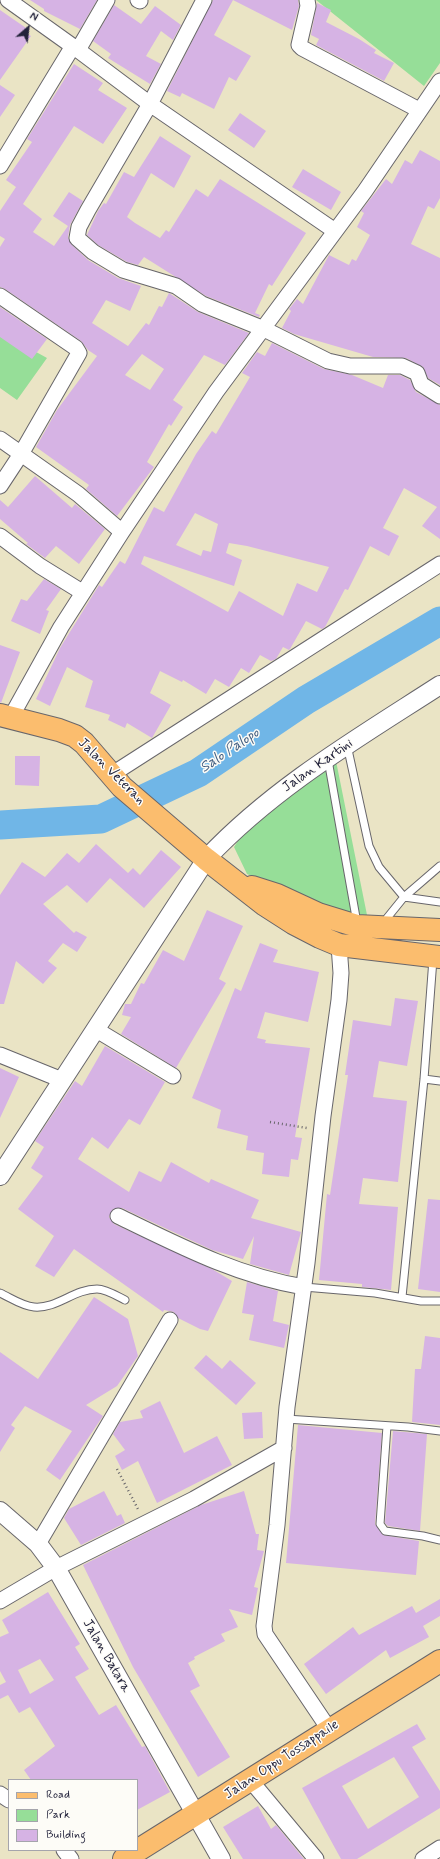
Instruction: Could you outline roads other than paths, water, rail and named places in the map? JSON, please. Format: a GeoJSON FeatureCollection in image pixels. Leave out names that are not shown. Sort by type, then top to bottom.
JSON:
{"type":"FeatureCollection","features":[{"type":"Feature","properties":{"kind":"main road","name":"Jalan Veteran"},"geometry":{"type":"LineString","coordinates":[[5,716],[75,736],[84,743],[117,781],[206,859],[265,905],[293,923],[320,938],[339,945],[436,957]]}},
{"type":"Feature","properties":{"kind":"main road"},"geometry":{"type":"LineString","coordinates":[[236,882],[277,895],[318,914],[357,926],[383,926],[440,930]]}},
{"type":"Feature","properties":{"kind":"main road","name":"Jalan Oppu Tossappaile"},"geometry":{"type":"LineString","coordinates":[[138,1850],[329,1729],[440,1661]]}},
{"type":"Feature","properties":{"kind":"main road","name":"Jalan Oppu Tossappaile"},"geometry":{"type":"LineString","coordinates":[[124,1859],[137,1851]]}},
{"type":"Feature","properties":{"kind":"street"},"geometry":{"type":"LineString","coordinates":[[8,0],[150,104],[335,231]]}},
{"type":"Feature","properties":{"kind":"street"},"geometry":{"type":"LineString","coordinates":[[0,164],[108,0]]}},
{"type":"Feature","properties":{"kind":"street"},"geometry":{"type":"LineString","coordinates":[[204,0],[150,104],[88,210],[79,227],[78,238],[92,252],[123,270],[176,286],[202,304],[264,329],[328,361],[340,364],[395,365],[414,371],[419,376],[421,384],[440,396]]}},
{"type":"Feature","properties":{"kind":"street"},"geometry":{"type":"LineString","coordinates":[[308,0],[299,45],[302,48],[419,110]]}},
{"type":"Feature","properties":{"kind":"street"},"geometry":{"type":"LineString","coordinates":[[5,716],[82,592],[216,392],[264,329],[364,191],[440,81]]}},
{"type":"Feature","properties":{"kind":"street"},"geometry":{"type":"LineString","coordinates":[[0,296],[76,348],[79,353],[21,454],[0,486]]}},
{"type":"Feature","properties":{"kind":"street"},"geometry":{"type":"LineString","coordinates":[[0,439],[78,494],[122,532]]}},
{"type":"Feature","properties":{"kind":"street"},"geometry":{"type":"LineString","coordinates":[[0,536],[40,566],[82,592]]}},
{"type":"Feature","properties":{"kind":"street"},"geometry":{"type":"LineString","coordinates":[[117,781],[440,564]]}},
{"type":"Feature","properties":{"kind":"street","name":"Jalan Kartini"},"geometry":{"type":"LineString","coordinates":[[0,1176],[206,859],[246,820],[313,767],[440,685]]}},
{"type":"Feature","properties":{"kind":"street"},"geometry":{"type":"LineString","coordinates":[[329,1729],[265,1634],[266,1612],[277,1525],[286,1419],[304,1287],[339,1000],[341,973],[339,945]]}},
{"type":"Feature","properties":{"kind":"street"},"geometry":{"type":"LineString","coordinates":[[95,1029],[173,1076]]}},
{"type":"Feature","properties":{"kind":"street"},"geometry":{"type":"LineString","coordinates":[[0,1055],[62,1080]]}},
{"type":"Feature","properties":{"kind":"street"},"geometry":{"type":"LineString","coordinates":[[118,1216],[209,1259],[256,1277],[304,1287]]}},
{"type":"Feature","properties":{"kind":"street"},"geometry":{"type":"LineString","coordinates":[[38,1544],[170,1320]]}},
{"type":"Feature","properties":{"kind":"street"},"geometry":{"type":"LineString","coordinates":[[0,1601],[56,1568],[194,1500],[284,1448]]}},
{"type":"Feature","properties":{"kind":"street","name":"Jalan Batara"},"geometry":{"type":"LineString","coordinates":[[0,1510],[38,1544],[56,1568],[221,1859]]}},
{"type":"Feature","properties":{"kind":"street"},"geometry":{"type":"LineString","coordinates":[[250,1780],[316,1859]]}},
{"type":"Feature","properties":{"kind":"street"},"geometry":{"type":"LineString","coordinates":[[423,1859],[440,1848]]}},
{"type":"Feature","properties":{"kind":"street"},"geometry":{"type":"LineString","coordinates":[[65,1851],[71,1859]]}},
{"type":"Feature","properties":{"kind":"lane"},"geometry":{"type":"LineString","coordinates":[[347,745],[369,846],[379,867],[404,897],[440,902]]}},
{"type":"Feature","properties":{"kind":"lane"},"geometry":{"type":"LineString","coordinates":[[328,758],[357,926]]}},
{"type":"Feature","properties":{"kind":"lane"},"geometry":{"type":"LineString","coordinates":[[383,926],[387,918],[404,897],[440,866]]}},
{"type":"Feature","properties":{"kind":"lane"},"geometry":{"type":"LineString","coordinates":[[402,1297],[436,957]]}},
{"type":"Feature","properties":{"kind":"lane"},"geometry":{"type":"LineString","coordinates":[[424,1079],[440,1081]]}},
{"type":"Feature","properties":{"kind":"lane"},"geometry":{"type":"LineString","coordinates":[[304,1287],[375,1293],[415,1300],[440,1301]]}},
{"type":"Feature","properties":{"kind":"lane"},"geometry":{"type":"LineString","coordinates":[[0,1293],[22,1304],[34,1307],[47,1307],[80,1293],[97,1289],[125,1300]]}},
{"type":"Feature","properties":{"kind":"lane"},"geometry":{"type":"LineString","coordinates":[[286,1419],[440,1431]]}},
{"type":"Feature","properties":{"kind":"lane"},"geometry":{"type":"LineString","coordinates":[[387,1426],[380,1524],[381,1529],[385,1532],[423,1536],[440,1540]]}},
{"type":"Feature","properties":{"kind":"waterway","name":"Salo Palopo"},"geometry":{"type":"LineString","coordinates":[[0,825],[101,819],[198,773],[306,700],[440,621]]}}]}
